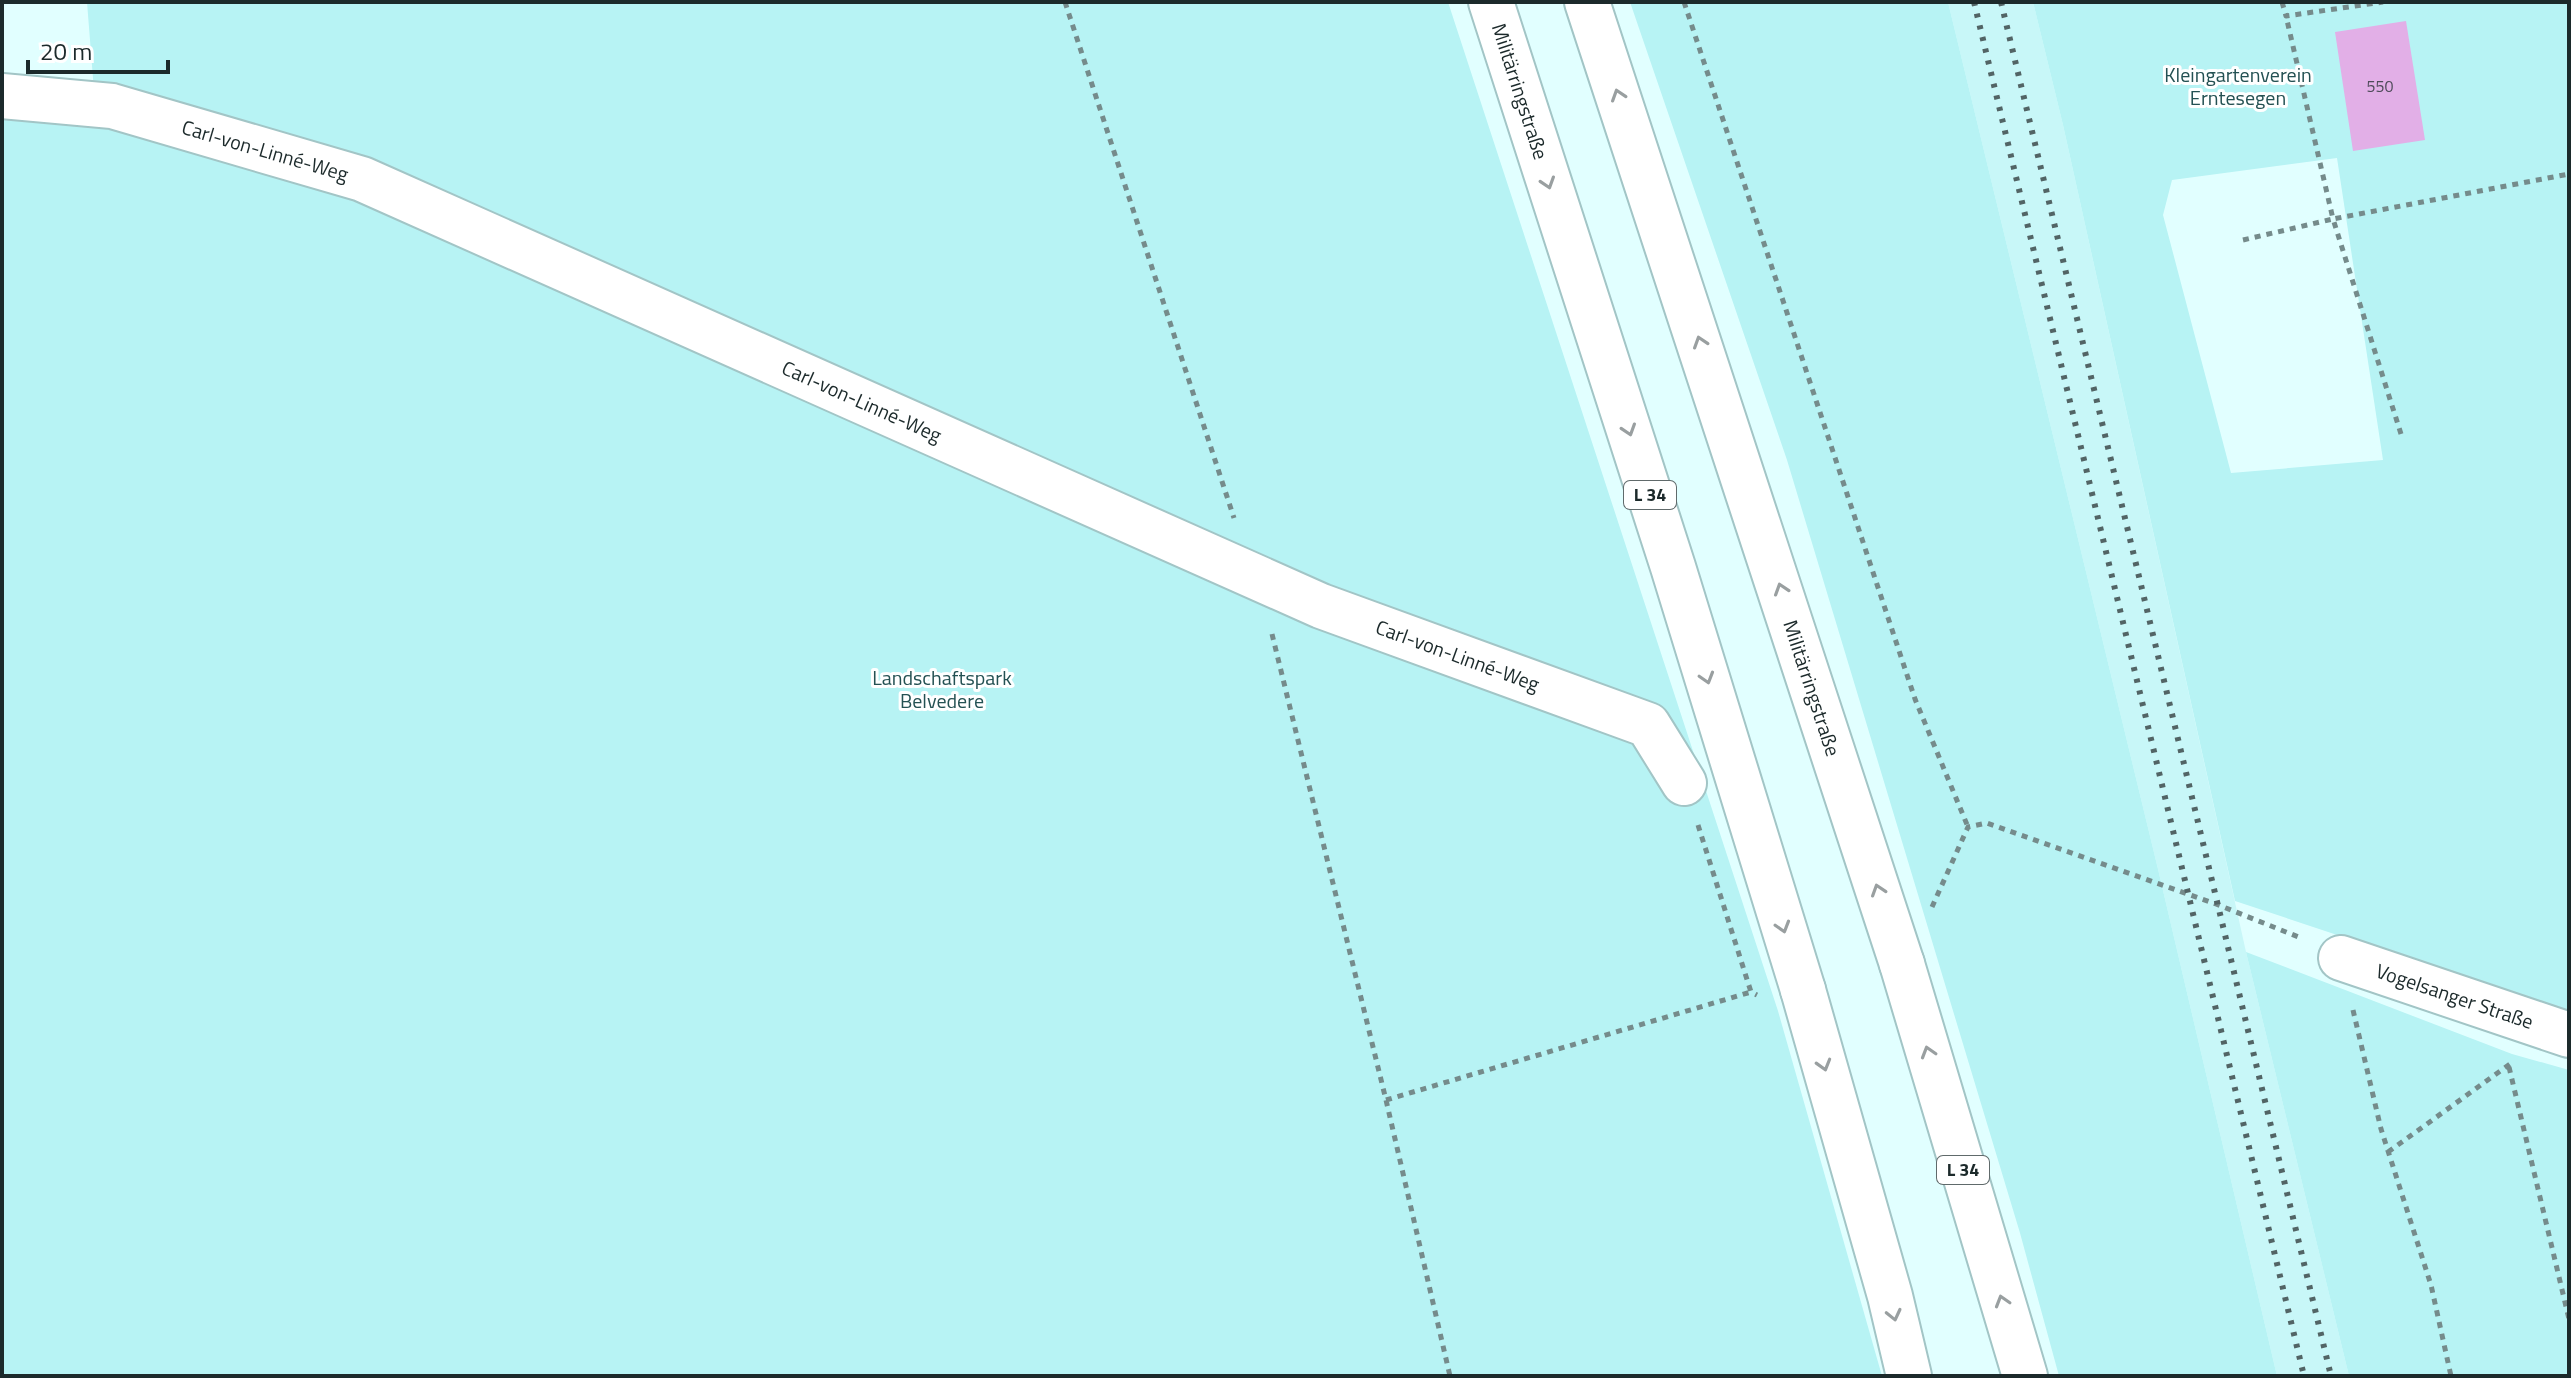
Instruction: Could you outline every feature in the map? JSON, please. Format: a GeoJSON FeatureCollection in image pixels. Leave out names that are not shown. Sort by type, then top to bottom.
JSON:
{"type":"FeatureCollection","features":[{"type":"Feature","properties":{"kind":"main road","name":"Militärringstraße"},"geometry":{"type":"LineString","coordinates":[[1491,2],[1673,567],[1803,990],[1890,1296],[1909,1376]]}},
{"type":"Feature","properties":{"kind":"main road","name":"Militärringstraße"},"geometry":{"type":"LineString","coordinates":[[1587,2],[1902,964],[2025,1376]]}},
{"type":"Feature","properties":{"kind":"main road","name":"Carl-von-Linné-Weg"},"geometry":{"type":"LineString","coordinates":[[2,96],[112,106],[362,179],[1321,606],[1648,725],[1684,783]]}},
{"type":"Feature","properties":{"kind":"main road","name":"Vogelsanger Straße"},"geometry":{"type":"LineString","coordinates":[[2341,958],[2569,1035]]}},
{"type":"Feature","properties":{"kind":"path"},"geometry":{"type":"LineString","coordinates":[[1065,2],[1269,622],[1450,1376]]}},
{"type":"Feature","properties":{"kind":"path"},"geometry":{"type":"LineString","coordinates":[[1684,2],[1915,699],[1968,827]]}},
{"type":"Feature","properties":{"kind":"path"},"geometry":{"type":"LineString","coordinates":[[2282,2],[2333,219],[2401,434]]}},
{"type":"Feature","properties":{"kind":"path"},"geometry":{"type":"LineString","coordinates":[[2286,16],[2383,2]]}},
{"type":"Feature","properties":{"kind":"path"},"geometry":{"type":"LineString","coordinates":[[2243,240],[2333,219],[2569,174]]}},
{"type":"Feature","properties":{"kind":"path"},"geometry":{"type":"LineString","coordinates":[[1987,823],[2216,904],[2307,940],[2341,958],[2388,1152],[2431,1285],[2451,1376]]}},
{"type":"Feature","properties":{"kind":"path"},"geometry":{"type":"LineString","coordinates":[[1386,1100],[1751,992]]}},
{"type":"Feature","properties":{"kind":"path"},"geometry":{"type":"LineString","coordinates":[[2523,1019],[2509,1067],[2569,1319]]}},
{"type":"Feature","properties":{"kind":"path"},"geometry":{"type":"LineString","coordinates":[[2388,1152],[2509,1067]]}},
{"type":"Feature","properties":{"kind":"shaded area"},"geometry":{"type":"Polygon","coordinates":[[[1948,2],[2033,2],[2246,952],[2349,1376],[2277,1376],[1948,2]]]}},
{"type":"Feature","properties":{"kind":"green space","name":"Landschaftspark Belvedere"},"geometry":{"type":"Polygon","coordinates":[[[87,2],[1448,2],[1778,1011],[1882,1376],[2,1376],[2,99],[94,91],[87,2]]]}},
{"type":"Feature","properties":{"kind":"green space"},"geometry":{"type":"Polygon","coordinates":[[[1630,2],[1948,2],[2277,1376],[2059,1376],[2020,1233],[1787,460],[1630,2]]]}},
{"type":"Feature","properties":{"kind":"green space","name":"Kleingartenverein Erntesegen"},"geometry":{"type":"Polygon","coordinates":[[[2033,2],[2569,2],[2569,1012],[2235,901],[2033,2]],[[2337,158],[2172,180],[2163,215],[2231,473],[2383,460],[2337,158]]]}},
{"type":"Feature","properties":{"kind":"green space"},"geometry":{"type":"Polygon","coordinates":[[[2246,952],[2512,1054],[2569,1070],[2569,1376],[2349,1376],[2246,952]]]}},
{"type":"Feature","properties":{"kind":"building"},"geometry":{"type":"Polygon","coordinates":[[[2406,21],[2425,140],[2353,151],[2335,32],[2406,21]]]}},
{"type":"Feature","properties":{"kind":"railway"},"geometry":{"type":"LineString","coordinates":[[1974,2],[2304,1376]]}},
{"type":"Feature","properties":{"kind":"railway"},"geometry":{"type":"LineString","coordinates":[[2001,2],[2331,1376]]}}]}
